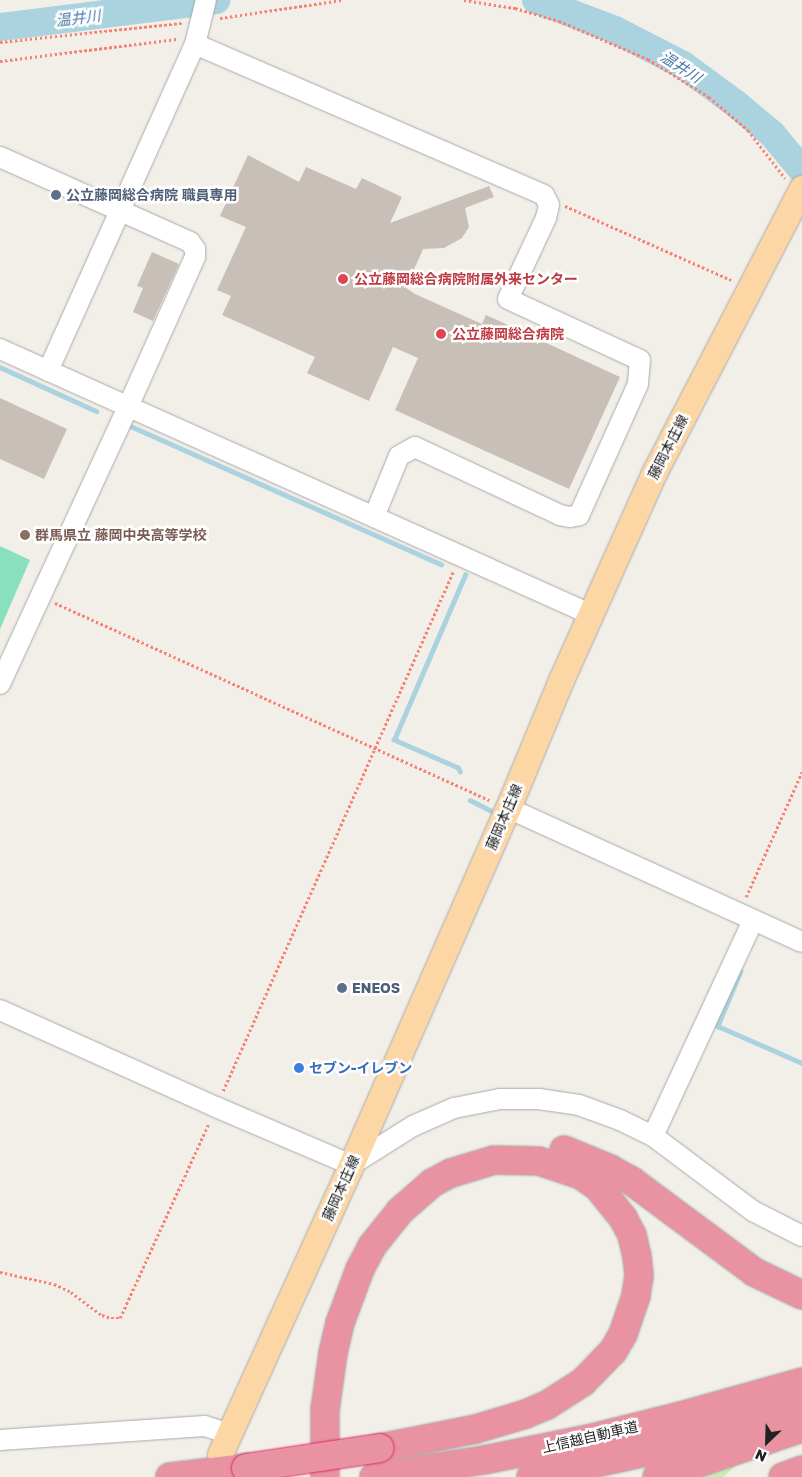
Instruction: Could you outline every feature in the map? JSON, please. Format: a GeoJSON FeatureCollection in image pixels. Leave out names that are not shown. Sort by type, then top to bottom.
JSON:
{"type":"FeatureCollection","features":[{"type":"Feature","properties":{"kind":"highway"},"geometry":{"type":"LineString","coordinates":[[305,1477],[306,1417],[312,1366],[324,1315],[341,1269],[364,1229],[395,1192],[410,1179],[451,1156],[496,1145],[528,1144],[567,1150],[610,1169],[633,1182],[754,1272],[802,1295]]}},
{"type":"Feature","properties":{"kind":"highway"},"geometry":{"type":"LineString","coordinates":[[170,1477],[246,1468],[380,1448],[476,1429],[526,1414],[547,1405],[583,1382],[613,1351],[623,1334],[636,1296],[639,1276],[632,1235],[624,1218],[598,1187],[581,1175],[539,1161],[494,1160],[451,1173],[432,1184],[400,1211],[372,1246],[350,1292],[340,1323],[333,1354],[325,1410],[324,1477]]}},
{"type":"Feature","properties":{"kind":"highway","name":"上信越自動車道"},"geometry":{"type":"LineString","coordinates":[[378,1476],[484,1460],[588,1439],[802,1382]]}},
{"type":"Feature","properties":{"kind":"highway","name":"上信越自動車道"},"geometry":{"type":"LineString","coordinates":[[531,1477],[682,1444],[802,1409]]}},
{"type":"Feature","properties":{"kind":"highway"},"geometry":{"type":"LineString","coordinates":[[657,1477],[802,1428]]}},
{"type":"Feature","properties":{"kind":"highway"},"geometry":{"type":"LineString","coordinates":[[783,1477],[802,1470]]}},
{"type":"Feature","properties":{"kind":"main road","name":"藤岡本庄線"},"geometry":{"type":"LineString","coordinates":[[225,1444],[351,1165],[508,808],[590,614],[655,470],[800,192]]}},
{"type":"Feature","properties":{"kind":"street"},"geometry":{"type":"LineString","coordinates":[[48,371],[195,44],[202,13]]}},
{"type":"Feature","properties":{"kind":"street"},"geometry":{"type":"LineString","coordinates":[[195,44],[544,195],[549,205],[546,218],[508,300],[640,360],[638,384],[578,515],[570,517],[560,515],[415,448],[399,456],[374,517]]}},
{"type":"Feature","properties":{"kind":"street"},"geometry":{"type":"LineString","coordinates":[[0,157],[190,242],[195,249],[195,257],[128,407],[0,684]]}},
{"type":"Feature","properties":{"kind":"street"},"geometry":{"type":"LineString","coordinates":[[0,349],[590,614]]}},
{"type":"Feature","properties":{"kind":"street"},"geometry":{"type":"LineString","coordinates":[[508,808],[802,942]]}},
{"type":"Feature","properties":{"kind":"street"},"geometry":{"type":"LineString","coordinates":[[653,1136],[746,917]]}},
{"type":"Feature","properties":{"kind":"street"},"geometry":{"type":"LineString","coordinates":[[0,1010],[351,1165],[413,1126],[454,1108],[500,1099],[539,1099],[579,1105],[620,1120],[653,1136],[754,1211],[802,1236]]}},
{"type":"Feature","properties":{"kind":"street"},"geometry":{"type":"LineString","coordinates":[[0,1440],[205,1426],[225,1444]]}},
{"type":"Feature","properties":{"kind":"path"},"geometry":{"type":"LineString","coordinates":[[0,42],[202,13],[342,0]]}},
{"type":"Feature","properties":{"kind":"path"},"geometry":{"type":"LineString","coordinates":[[464,0],[516,8],[559,21],[604,38],[676,75],[709,97],[748,130],[800,192]]}},
{"type":"Feature","properties":{"kind":"path"},"geometry":{"type":"LineString","coordinates":[[0,61],[178,39],[195,44]]}},
{"type":"Feature","properties":{"kind":"path"},"geometry":{"type":"LineString","coordinates":[[562,204],[734,282]]}},
{"type":"Feature","properties":{"kind":"path"},"geometry":{"type":"LineString","coordinates":[[0,1272],[54,1284],[71,1292],[102,1315],[120,1318],[216,1107],[461,555]]}},
{"type":"Feature","properties":{"kind":"path"},"geometry":{"type":"LineString","coordinates":[[40,596],[508,808]]}},
{"type":"Feature","properties":{"kind":"path"},"geometry":{"type":"LineString","coordinates":[[746,917],[802,772]]}},
{"type":"Feature","properties":{"kind":"green space"},"geometry":{"type":"Polygon","coordinates":[[[0,546],[30,560],[0,629],[0,546]]]}},
{"type":"Feature","properties":{"kind":"green space"},"geometry":{"type":"Polygon","coordinates":[[[742,1460],[723,1477],[692,1477],[742,1460]]]}},
{"type":"Feature","properties":{"kind":"building"},"geometry":{"type":"Polygon","coordinates":[[[248,155],[299,182],[306,167],[356,189],[362,178],[402,197],[390,223],[489,186],[494,197],[465,208],[469,227],[462,238],[444,248],[423,249],[406,288],[415,294],[482,324],[486,315],[620,377],[569,489],[395,410],[418,358],[393,347],[369,401],[307,373],[315,357],[222,315],[231,296],[217,290],[246,227],[220,216],[248,155]]]}},
{"type":"Feature","properties":{"kind":"building"},"geometry":{"type":"Polygon","coordinates":[[[152,252],[179,264],[153,321],[133,312],[143,288],[137,286],[152,252]]]}},
{"type":"Feature","properties":{"kind":"building"},"geometry":{"type":"Polygon","coordinates":[[[0,398],[67,429],[44,479],[0,459],[0,398]]]}},
{"type":"Feature","properties":{"kind":"waterway","name":"温井川"},"geometry":{"type":"LineString","coordinates":[[0,27],[216,0]]}},
{"type":"Feature","properties":{"kind":"waterway","name":"温井川"},"geometry":{"type":"LineString","coordinates":[[536,0],[615,30],[683,65],[736,104],[772,134],[802,170]]}},
{"type":"Feature","properties":{"kind":"waterway"},"geometry":{"type":"LineString","coordinates":[[0,367],[96,411]]}},
{"type":"Feature","properties":{"kind":"waterway"},"geometry":{"type":"LineString","coordinates":[[126,424],[441,564]]}},
{"type":"Feature","properties":{"kind":"waterway"},"geometry":{"type":"LineString","coordinates":[[460,772],[458,768],[394,740],[465,575]]}},
{"type":"Feature","properties":{"kind":"waterway"},"geometry":{"type":"LineString","coordinates":[[470,800],[492,811]]}},
{"type":"Feature","properties":{"kind":"waterway"},"geometry":{"type":"LineString","coordinates":[[741,971],[718,1026],[802,1063]]}},
{"type":"Feature","properties":{"kind":"place","name":"公立藤岡総合病院 職員専用"},"geometry":{"type":"Point","coordinates":[56,195]}},
{"type":"Feature","properties":{"kind":"place","name":"公立藤岡総合病院附属外来センター"},"geometry":{"type":"Point","coordinates":[343,279]}},
{"type":"Feature","properties":{"kind":"place","name":"公立藤岡総合病院"},"geometry":{"type":"Point","coordinates":[441,334]}},
{"type":"Feature","properties":{"kind":"place","name":"群馬県立 藤岡中央高等学校"},"geometry":{"type":"Point","coordinates":[25,535]}},
{"type":"Feature","properties":{"kind":"place","name":"ENEOS"},"geometry":{"type":"Point","coordinates":[342,988]}},
{"type":"Feature","properties":{"kind":"place","name":"セブン-イレブン"},"geometry":{"type":"Point","coordinates":[299,1068]}}]}
